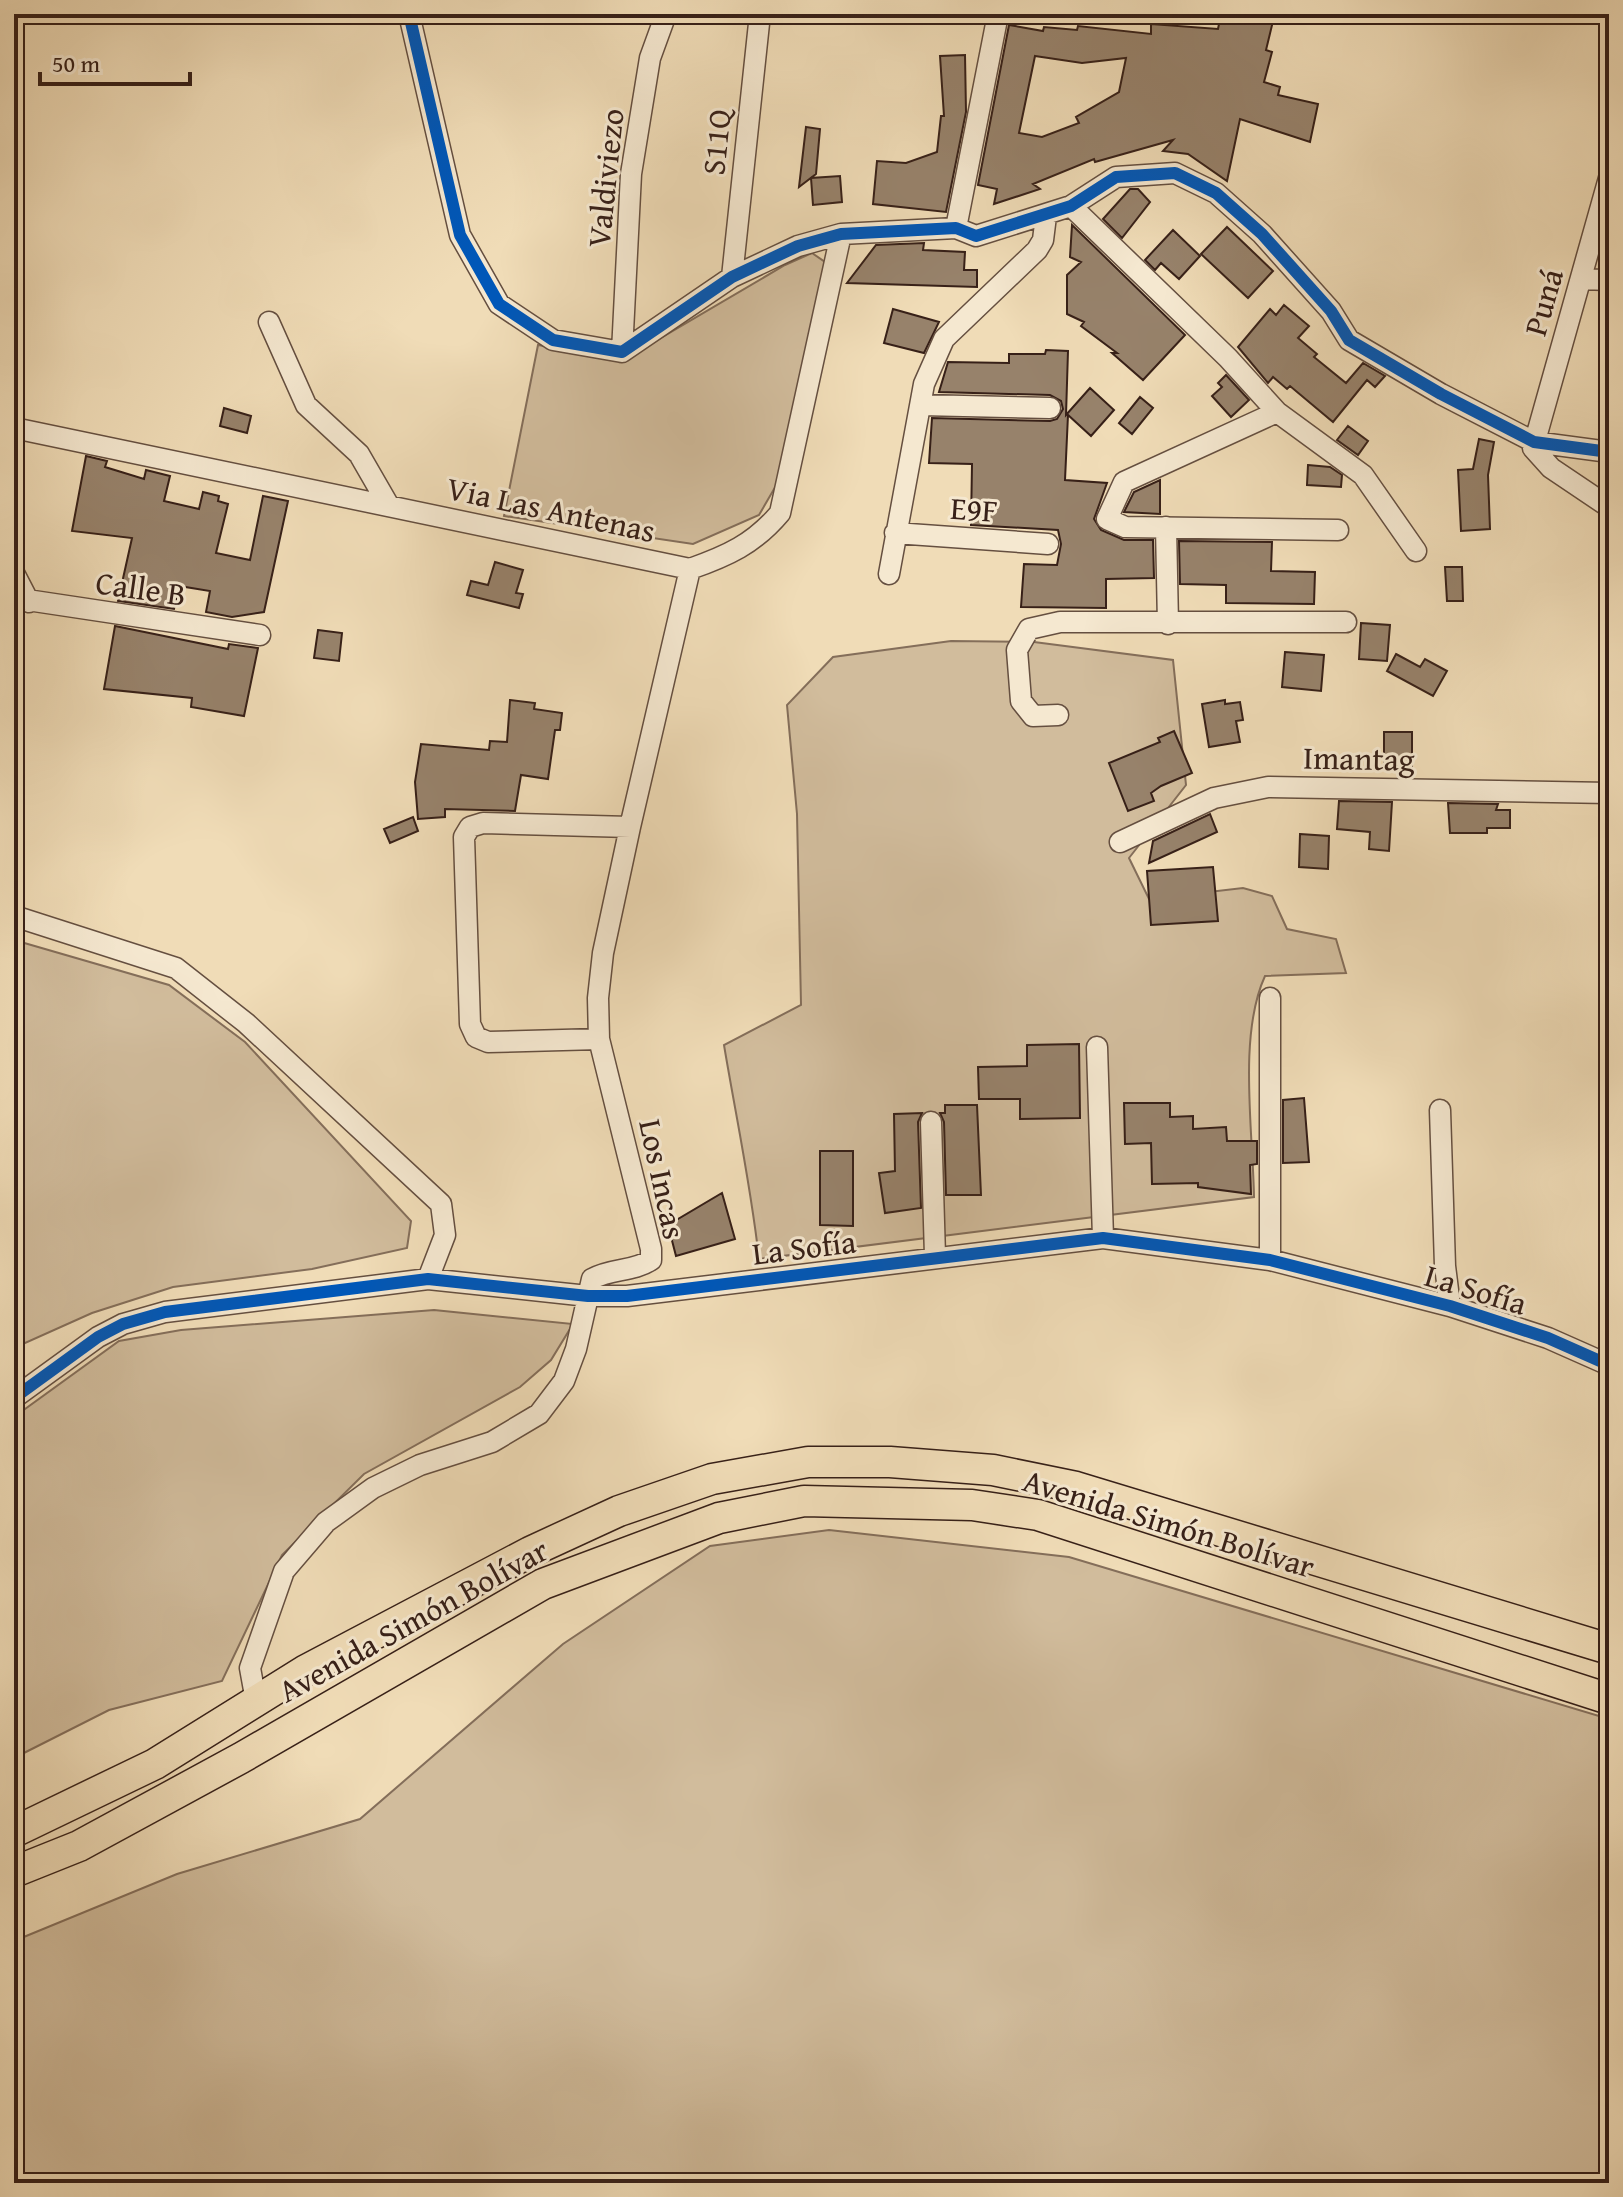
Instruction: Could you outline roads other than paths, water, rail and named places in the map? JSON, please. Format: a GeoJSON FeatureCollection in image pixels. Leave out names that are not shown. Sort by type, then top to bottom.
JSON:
{"type":"FeatureCollection","features":[{"type":"Feature","properties":{"kind":"highway","name":"Avenida Simón Bolívar"},"geometry":{"type":"LineString","coordinates":[[14,1832],[66,1811],[155,1764],[306,1670],[446,1596],[619,1511],[712,1479],[808,1462],[890,1462],[993,1470],[1076,1487],[1609,1649]]}},
{"type":"Feature","properties":{"kind":"highway","name":"Avenida Simón Bolívar"},"geometry":{"type":"LineString","coordinates":[[14,1872],[79,1846],[241,1758],[543,1584],[719,1518],[804,1501],[972,1505],[1038,1515],[1609,1699]]}},
{"type":"Feature","properties":{"kind":"street"},"geometry":{"type":"LineString","coordinates":[[409,14],[460,235],[499,304],[553,340],[622,352],[732,277],[798,246],[841,234],[956,228],[976,236],[1071,206],[1116,177],[1148,172],[1175,173],[1216,193],[1262,234],[1310,287],[1349,340],[1441,394],[1534,442],[1609,452]]}},
{"type":"Feature","properties":{"kind":"street","name":"S11Q"},"geometry":{"type":"LineString","coordinates":[[732,277],[760,14]]}},
{"type":"Feature","properties":{"kind":"street"},"geometry":{"type":"LineString","coordinates":[[956,228],[998,14]]}},
{"type":"Feature","properties":{"kind":"street","name":"Valdiviezo"},"geometry":{"type":"LineString","coordinates":[[622,352],[631,174],[650,58],[664,16]]}},
{"type":"Feature","properties":{"kind":"street","name":"Puná"},"geometry":{"type":"LineString","coordinates":[[1534,442],[1609,178]]}},
{"type":"Feature","properties":{"kind":"street"},"geometry":{"type":"LineString","coordinates":[[1071,206],[1228,358],[1277,412],[1363,475],[1416,551]]}},
{"type":"Feature","properties":{"kind":"street"},"geometry":{"type":"LineString","coordinates":[[889,574],[924,384],[938,347],[1037,250],[1043,240],[1046,216]]}},
{"type":"Feature","properties":{"kind":"street","name":"Via Las Antenas"},"geometry":{"type":"LineString","coordinates":[[14,428],[690,569],[729,556],[760,536],[780,513],[841,234]]}},
{"type":"Feature","properties":{"kind":"street"},"geometry":{"type":"LineString","coordinates":[[1581,279],[1609,280]]}},
{"type":"Feature","properties":{"kind":"street"},"geometry":{"type":"LineString","coordinates":[[269,322],[306,405],[359,454],[389,506]]}},
{"type":"Feature","properties":{"kind":"street"},"geometry":{"type":"LineString","coordinates":[[921,405],[1050,408]]}},
{"type":"Feature","properties":{"kind":"street"},"geometry":{"type":"LineString","coordinates":[[1277,412],[1124,482],[1107,519],[1125,527],[1338,530]]}},
{"type":"Feature","properties":{"kind":"street"},"geometry":{"type":"LineString","coordinates":[[1534,442],[1534,452],[1551,468],[1609,507]]}},
{"type":"Feature","properties":{"kind":"street"},"geometry":{"type":"LineString","coordinates":[[1166,527],[1168,624]]}},
{"type":"Feature","properties":{"kind":"street","name":"E9F"},"geometry":{"type":"LineString","coordinates":[[895,533],[1048,544]]}},
{"type":"Feature","properties":{"kind":"street","name":"Los Incas"},"geometry":{"type":"LineString","coordinates":[[256,1701],[250,1668],[284,1571],[326,1522],[373,1488],[420,1465],[492,1442],[539,1414],[564,1381],[592,1279],[604,1273],[641,1267],[651,1260],[651,1249],[599,1039],[598,998],[603,953],[630,827],[690,569]]}},
{"type":"Feature","properties":{"kind":"street"},"geometry":{"type":"LineString","coordinates":[[14,573],[22,600]]}},
{"type":"Feature","properties":{"kind":"street","name":"Calle B"},"geometry":{"type":"LineString","coordinates":[[22,600],[260,635]]}},
{"type":"Feature","properties":{"kind":"street"},"geometry":{"type":"LineString","coordinates":[[1058,715],[1033,716],[1021,701],[1017,650],[1029,629],[1060,622],[1346,622]]}},
{"type":"Feature","properties":{"kind":"street","name":"Imantag"},"geometry":{"type":"LineString","coordinates":[[1120,842],[1214,798],[1268,787],[1609,793]]}},
{"type":"Feature","properties":{"kind":"street"},"geometry":{"type":"LineString","coordinates":[[599,1039],[488,1042],[476,1037],[470,1024],[464,837],[470,827],[483,823],[630,827]]}},
{"type":"Feature","properties":{"kind":"street"},"geometry":{"type":"LineString","coordinates":[[14,916],[176,968],[246,1023],[441,1204],[445,1235],[428,1279]]}},
{"type":"Feature","properties":{"kind":"street"},"geometry":{"type":"LineString","coordinates":[[1270,998],[1270,1260]]}},
{"type":"Feature","properties":{"kind":"street"},"geometry":{"type":"LineString","coordinates":[[1097,1047],[1103,1238]]}},
{"type":"Feature","properties":{"kind":"street"},"geometry":{"type":"LineString","coordinates":[[1440,1110],[1445,1266],[1450,1306]]}},
{"type":"Feature","properties":{"kind":"street"},"geometry":{"type":"LineString","coordinates":[[931,1122],[935,1256]]}},
{"type":"Feature","properties":{"kind":"street","name":"La Sofía"},"geometry":{"type":"LineString","coordinates":[[14,1398],[98,1337],[143,1316],[428,1279],[588,1296],[627,1296],[935,1256],[1103,1238],[1270,1260],[1450,1306],[1548,1338],[1609,1365]]}}]}
